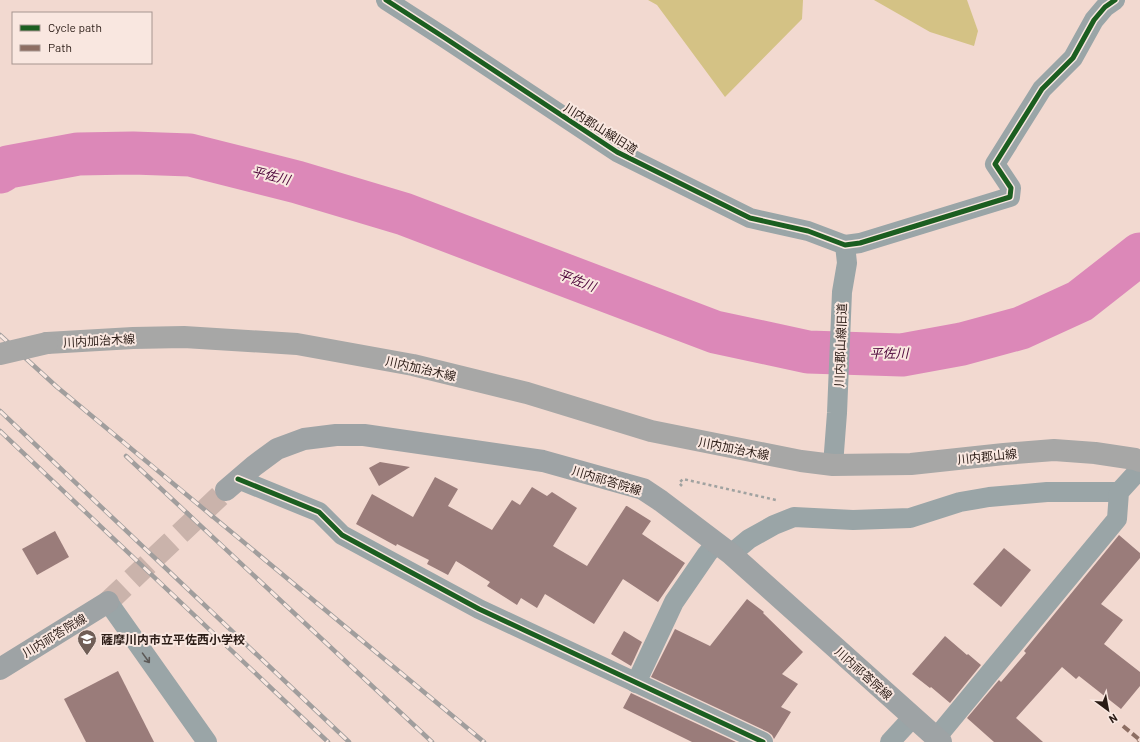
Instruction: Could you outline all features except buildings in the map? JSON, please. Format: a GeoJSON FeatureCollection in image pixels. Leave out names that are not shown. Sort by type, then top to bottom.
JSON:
{"type":"FeatureCollection","features":[{"type":"Feature","properties":{"kind":"main road","name":"川内加治木線"},"geometry":{"type":"LineString","coordinates":[[0,354],[47,343],[133,338],[184,337],[297,344],[413,365],[519,391],[651,431],[801,461],[833,465]]}},
{"type":"Feature","properties":{"kind":"main road","name":"川内祁答院線"},"geometry":{"type":"LineString","coordinates":[[232,485],[276,448],[304,438],[336,435],[364,435],[543,461],[643,489],[723,549],[938,740]]}},
{"type":"Feature","properties":{"kind":"main road","name":"川内郡山線"},"geometry":{"type":"LineString","coordinates":[[833,465],[911,464],[1054,450],[1095,453],[1139,459]]}},
{"type":"Feature","properties":{"kind":"main road","name":"川内祁答院線"},"geometry":{"type":"LineString","coordinates":[[0,669],[108,602]]}},
{"type":"Feature","properties":{"kind":"street","name":"川内郡山線旧道"},"geometry":{"type":"LineString","coordinates":[[386,0],[617,152],[750,218],[808,231],[845,246],[847,263],[842,292],[838,413],[833,465]]}},
{"type":"Feature","properties":{"kind":"street"},"geometry":{"type":"LineString","coordinates":[[845,246],[860,243],[1010,197],[1011,188],[995,164],[1042,89],[1073,58],[1094,20],[1105,7],[1114,0]]}},
{"type":"Feature","properties":{"kind":"street"},"geometry":{"type":"LineString","coordinates":[[938,740],[1116,519],[1119,492],[1139,459]]}},
{"type":"Feature","properties":{"kind":"street"},"geometry":{"type":"LineString","coordinates":[[232,485],[319,512],[342,535],[479,609],[762,742]]}},
{"type":"Feature","properties":{"kind":"street"},"geometry":{"type":"LineString","coordinates":[[636,683],[674,602],[707,554],[749,539],[774,525],[794,517],[853,520],[910,518],[960,502],[989,497],[1046,492],[1119,492]]}},
{"type":"Feature","properties":{"kind":"street"},"geometry":{"type":"LineString","coordinates":[[108,602],[207,742]]}},
{"type":"Feature","properties":{"kind":"street"},"geometry":{"type":"LineString","coordinates":[[890,742],[913,717]]}},
{"type":"Feature","properties":{"kind":"shaded area"},"geometry":{"type":"Polygon","coordinates":[[[648,0],[803,0],[802,19],[725,97],[657,5],[648,0]]]}},
{"type":"Feature","properties":{"kind":"shaded area"},"geometry":{"type":"Polygon","coordinates":[[[874,0],[967,0],[978,31],[974,46],[930,32],[874,0]]]}},
{"type":"Feature","properties":{"kind":"waterway","name":"平佐川"},"geometry":{"type":"LineString","coordinates":[[0,172],[8,167],[78,154],[133,153],[190,155],[297,182],[404,214],[715,332],[808,352],[902,355],[962,344],[1021,328],[1080,301],[1140,254]]}},
{"type":"Feature","properties":{"kind":"tunnel"},"geometry":{"type":"LineString","coordinates":[[108,602],[226,490]]}},
{"type":"Feature","properties":{"kind":"railway"},"geometry":{"type":"LineString","coordinates":[[0,335],[57,387],[484,742]]}},
{"type":"Feature","properties":{"kind":"railway"},"geometry":{"type":"LineString","coordinates":[[0,411],[349,742]]}},
{"type":"Feature","properties":{"kind":"railway"},"geometry":{"type":"LineString","coordinates":[[0,431],[328,742]]}},
{"type":"Feature","properties":{"kind":"railway"},"geometry":{"type":"LineString","coordinates":[[126,456],[432,742]]}},
{"type":"Feature","properties":{"kind":"marked path"},"geometry":{"type":"LineString","coordinates":[[1123,726],[1140,740],[1138,742]]}},
{"type":"Feature","properties":{"kind":"cycle path"},"geometry":{"type":"LineString","coordinates":[[386,0],[617,152],[750,218],[808,231],[845,245],[860,243],[1010,197],[1011,188],[995,164],[1042,89],[1073,58],[1094,20],[1105,7],[1115,0]]}},
{"type":"Feature","properties":{"kind":"cycle path"},"geometry":{"type":"LineString","coordinates":[[238,479],[319,512],[342,535],[479,609],[763,742]]}},
{"type":"Feature","properties":{"kind":"place","name":"薩摩川内市立平佐西小学校"},"geometry":{"type":"Point","coordinates":[87,656]}}]}
